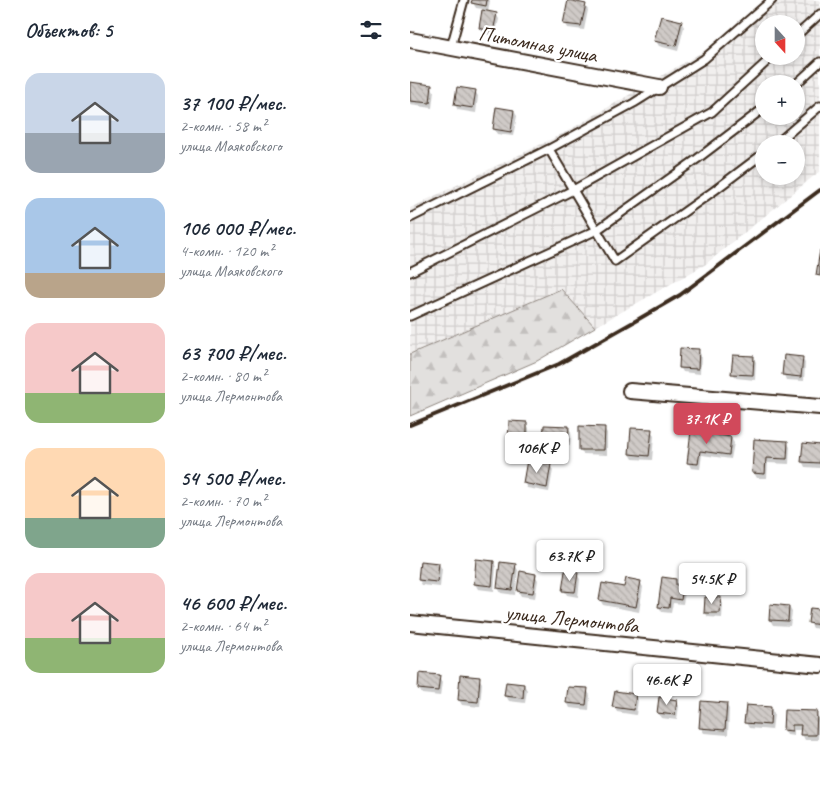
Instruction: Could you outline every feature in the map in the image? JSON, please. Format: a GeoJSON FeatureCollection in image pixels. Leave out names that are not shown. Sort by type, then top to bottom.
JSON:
{"type":"FeatureCollection","features":[{"type":"Feature","properties":{"kind":"street","name":"Питомная улица"},"geometry":{"type":"LineString","coordinates":[[410,40],[659,87]]}},
{"type":"Feature","properties":{"kind":"street"},"geometry":{"type":"LineString","coordinates":[[630,391],[820,407]]}},
{"type":"Feature","properties":{"kind":"street","name":"улица Лермонтова"},"geometry":{"type":"LineString","coordinates":[[410,623],[820,665]]}},
{"type":"Feature","properties":{"kind":"lane"},"geometry":{"type":"LineString","coordinates":[[451,47],[464,0]]}},
{"type":"Feature","properties":{"kind":"lane"},"geometry":{"type":"LineString","coordinates":[[410,218],[549,149],[659,87],[704,59],[772,0]]}},
{"type":"Feature","properties":{"kind":"lane"},"geometry":{"type":"LineString","coordinates":[[805,28],[820,14]]}},
{"type":"Feature","properties":{"kind":"lane"},"geometry":{"type":"LineString","coordinates":[[805,76],[820,62]]}},
{"type":"Feature","properties":{"kind":"lane"},"geometry":{"type":"LineString","coordinates":[[410,272],[573,190],[712,112],[763,65]]}},
{"type":"Feature","properties":{"kind":"lane"},"geometry":{"type":"LineString","coordinates":[[786,135],[820,106]]}},
{"type":"Feature","properties":{"kind":"lane"},"geometry":{"type":"LineString","coordinates":[[410,316],[597,230],[697,159],[755,115]]}},
{"type":"Feature","properties":{"kind":"lane"},"geometry":{"type":"LineString","coordinates":[[549,149],[614,262],[755,160]]}},
{"type":"Feature","properties":{"kind":"shaded area"},"geometry":{"type":"Polygon","coordinates":[[[763,0],[820,0],[820,171],[805,183],[805,135],[755,135],[755,185],[803,185],[706,264],[595,327],[561,289],[410,354],[410,208],[566,132],[714,45],[763,0]]]}},
{"type":"Feature","properties":{"kind":"green space"},"geometry":{"type":"Polygon","coordinates":[[[561,289],[595,327],[537,361],[410,416],[410,354],[561,289]]]}},
{"type":"Feature","properties":{"kind":"building"},"geometry":{"type":"Polygon","coordinates":[[[472,0],[487,0],[486,6],[471,3],[472,0]]]}},
{"type":"Feature","properties":{"kind":"building"},"geometry":{"type":"Polygon","coordinates":[[[568,0],[586,4],[581,26],[563,24],[568,0]]]}},
{"type":"Feature","properties":{"kind":"building"},"geometry":{"type":"Polygon","coordinates":[[[482,10],[497,13],[493,32],[479,28],[482,10]]]}},
{"type":"Feature","properties":{"kind":"building"},"geometry":{"type":"Polygon","coordinates":[[[661,16],[682,21],[676,46],[654,41],[661,16]]]}},
{"type":"Feature","properties":{"kind":"building"},"geometry":{"type":"Polygon","coordinates":[[[410,82],[432,85],[430,103],[410,101],[410,82]]]}},
{"type":"Feature","properties":{"kind":"building"},"geometry":{"type":"Polygon","coordinates":[[[457,87],[476,90],[473,108],[454,105],[457,87]]]}},
{"type":"Feature","properties":{"kind":"building"},"geometry":{"type":"Polygon","coordinates":[[[496,107],[514,110],[511,132],[493,129],[496,107]]]}},
{"type":"Feature","properties":{"kind":"building"},"geometry":{"type":"Polygon","coordinates":[[[820,250],[820,276],[816,275],[820,250]]]}},
{"type":"Feature","properties":{"kind":"building"},"geometry":{"type":"Polygon","coordinates":[[[680,348],[699,349],[698,369],[679,368],[680,348]]]}},
{"type":"Feature","properties":{"kind":"building"},"geometry":{"type":"Polygon","coordinates":[[[733,355],[754,356],[753,375],[731,374],[733,355]]]}},
{"type":"Feature","properties":{"kind":"building"},"geometry":{"type":"Polygon","coordinates":[[[784,355],[803,357],[801,377],[782,375],[784,355]]]}},
{"type":"Feature","properties":{"kind":"building"},"geometry":{"type":"Polygon","coordinates":[[[509,421],[527,422],[527,443],[508,443],[509,421]]]}},
{"type":"Feature","properties":{"kind":"building"},"geometry":{"type":"Polygon","coordinates":[[[544,425],[569,426],[568,442],[543,440],[544,425]]]}},
{"type":"Feature","properties":{"kind":"building"},"geometry":{"type":"Polygon","coordinates":[[[579,426],[605,427],[604,450],[579,450],[579,426]]]}},
{"type":"Feature","properties":{"kind":"building"},"geometry":{"type":"Polygon","coordinates":[[[631,428],[652,429],[649,456],[629,454],[631,428]]]}},
{"type":"Feature","properties":{"kind":"building"},"geometry":{"type":"Polygon","coordinates":[[[691,431],[731,437],[729,455],[700,451],[698,464],[687,463],[691,431]]]}},
{"type":"Feature","properties":{"kind":"building"},"geometry":{"type":"Polygon","coordinates":[[[754,439],[788,441],[787,459],[766,458],[765,474],[752,473],[754,439]]]}},
{"type":"Feature","properties":{"kind":"building"},"geometry":{"type":"Polygon","coordinates":[[[803,443],[820,445],[820,463],[801,462],[803,443]]]}},
{"type":"Feature","properties":{"kind":"building"},"geometry":{"type":"Polygon","coordinates":[[[527,460],[551,464],[547,488],[523,483],[527,460]]]}},
{"type":"Feature","properties":{"kind":"building"},"geometry":{"type":"Polygon","coordinates":[[[476,559],[494,561],[492,586],[474,584],[476,559]]]}},
{"type":"Feature","properties":{"kind":"building"},"geometry":{"type":"Polygon","coordinates":[[[420,561],[439,563],[437,582],[418,580],[420,561]]]}},
{"type":"Feature","properties":{"kind":"building"},"geometry":{"type":"Polygon","coordinates":[[[500,562],[516,564],[512,590],[497,588],[500,562]]]}},
{"type":"Feature","properties":{"kind":"building"},"geometry":{"type":"Polygon","coordinates":[[[520,571],[536,574],[533,593],[517,591],[520,571]]]}},
{"type":"Feature","properties":{"kind":"building"},"geometry":{"type":"Polygon","coordinates":[[[565,571],[578,573],[575,592],[562,591],[565,571]]]}},
{"type":"Feature","properties":{"kind":"building"},"geometry":{"type":"Polygon","coordinates":[[[662,577],[676,579],[676,585],[683,586],[681,600],[670,598],[669,608],[658,607],[662,577]]]}},
{"type":"Feature","properties":{"kind":"building"},"geometry":{"type":"Polygon","coordinates":[[[626,578],[641,581],[636,607],[599,600],[602,583],[624,587],[626,578]]]}},
{"type":"Feature","properties":{"kind":"building"},"geometry":{"type":"Polygon","coordinates":[[[705,597],[721,597],[720,613],[704,613],[705,597]]]}},
{"type":"Feature","properties":{"kind":"building"},"geometry":{"type":"Polygon","coordinates":[[[770,604],[789,606],[788,621],[769,620],[770,604]]]}},
{"type":"Feature","properties":{"kind":"building"},"geometry":{"type":"Polygon","coordinates":[[[810,608],[820,609],[820,625],[808,623],[810,608]]]}},
{"type":"Feature","properties":{"kind":"building"},"geometry":{"type":"Polygon","coordinates":[[[419,673],[440,675],[438,691],[418,689],[419,673]]]}},
{"type":"Feature","properties":{"kind":"building"},"geometry":{"type":"Polygon","coordinates":[[[460,675],[480,677],[478,702],[458,700],[460,675]]]}},
{"type":"Feature","properties":{"kind":"building"},"geometry":{"type":"Polygon","coordinates":[[[506,682],[524,684],[523,698],[504,696],[506,682]]]}},
{"type":"Feature","properties":{"kind":"building"},"geometry":{"type":"Polygon","coordinates":[[[568,687],[588,688],[586,705],[566,703],[568,687]]]}},
{"type":"Feature","properties":{"kind":"building"},"geometry":{"type":"Polygon","coordinates":[[[615,691],[636,694],[634,710],[612,707],[615,691]]]}},
{"type":"Feature","properties":{"kind":"building"},"geometry":{"type":"Polygon","coordinates":[[[659,697],[677,700],[675,715],[657,713],[659,697]]]}},
{"type":"Feature","properties":{"kind":"building"},"geometry":{"type":"Polygon","coordinates":[[[701,701],[727,703],[725,730],[699,728],[701,701]]]}},
{"type":"Feature","properties":{"kind":"building"},"geometry":{"type":"Polygon","coordinates":[[[746,705],[771,707],[770,725],[744,723],[746,705]]]}},
{"type":"Feature","properties":{"kind":"building"},"geometry":{"type":"Polygon","coordinates":[[[784,710],[817,711],[816,735],[800,735],[801,725],[792,725],[792,731],[783,730],[784,710]]]}},
{"type":"Feature","properties":{"kind":"railway"},"geometry":{"type":"LineString","coordinates":[[410,425],[559,364],[637,320],[680,295],[820,190]]}}]}
